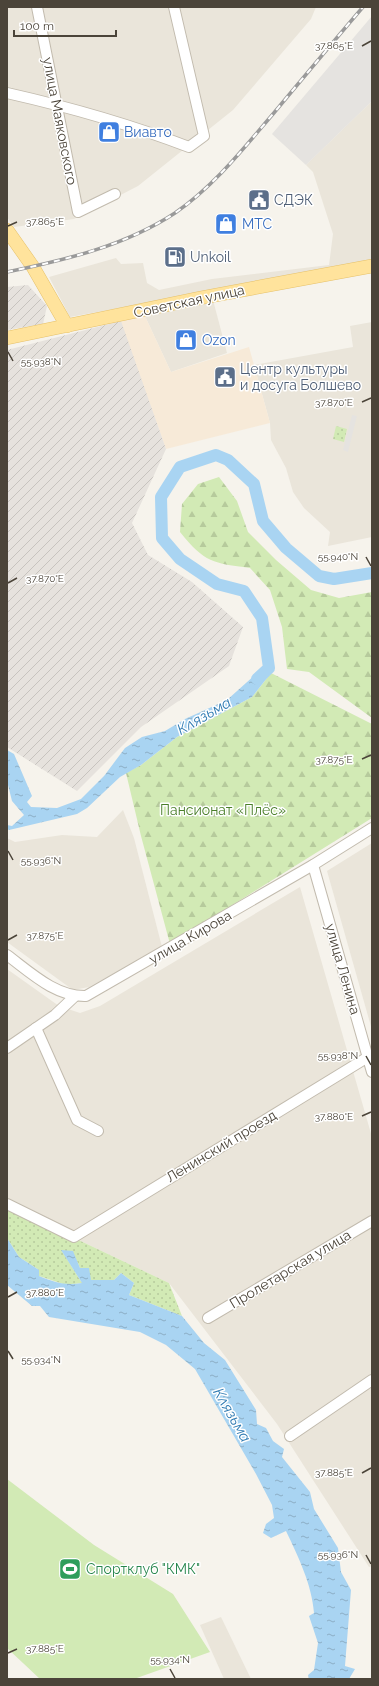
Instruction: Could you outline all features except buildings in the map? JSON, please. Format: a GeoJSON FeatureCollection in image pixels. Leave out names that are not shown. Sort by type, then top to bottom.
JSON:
{"type":"FeatureCollection","features":[{"type":"Feature","properties":{"kind":"main road"},"geometry":{"type":"LineString","coordinates":[[7,230],[33,267],[67,326]]}},
{"type":"Feature","properties":{"kind":"main road","name":"Советская улица"},"geometry":{"type":"LineString","coordinates":[[7,338],[200,298],[372,266]]}},
{"type":"Feature","properties":{"kind":"main road"},"geometry":{"type":"LineString","coordinates":[[50,329],[54,303]]}},
{"type":"Feature","properties":{"kind":"street","name":"улица Маяковского"},"geometry":{"type":"LineString","coordinates":[[37,7],[58,105],[78,212],[115,194]]}},
{"type":"Feature","properties":{"kind":"street"},"geometry":{"type":"LineString","coordinates":[[7,93],[58,105],[142,129],[189,147],[204,136],[174,7]]}},
{"type":"Feature","properties":{"kind":"street","name":"улица Кирова"},"geometry":{"type":"LineString","coordinates":[[74,997],[86,996],[98,990],[313,865],[372,828]]}},
{"type":"Feature","properties":{"kind":"street"},"geometry":{"type":"LineString","coordinates":[[360,836],[372,840]]}},
{"type":"Feature","properties":{"kind":"street","name":"улица Ленина"},"geometry":{"type":"LineString","coordinates":[[313,865],[372,1072]]}},
{"type":"Feature","properties":{"kind":"street"},"geometry":{"type":"LineString","coordinates":[[7,955],[50,986],[74,997],[55,1015],[7,1048]]}},
{"type":"Feature","properties":{"kind":"street"},"geometry":{"type":"LineString","coordinates":[[36,1028],[77,1120],[98,1131]]}},
{"type":"Feature","properties":{"kind":"street"},"geometry":{"type":"LineString","coordinates":[[361,1033],[372,1037]]}},
{"type":"Feature","properties":{"kind":"street","name":"Ленинский проезд"},"geometry":{"type":"LineString","coordinates":[[7,1204],[74,1237],[368,1057]]}},
{"type":"Feature","properties":{"kind":"street","name":"Пролетарская улица"},"geometry":{"type":"LineString","coordinates":[[208,1318],[372,1221]]}},
{"type":"Feature","properties":{"kind":"street"},"geometry":{"type":"LineString","coordinates":[[290,1436],[372,1380]]}},
{"type":"Feature","properties":{"kind":"shaded area"},"geometry":{"type":"Polygon","coordinates":[[[7,7],[316,7],[311,19],[233,110],[138,186],[74,219],[14,227],[7,217],[7,7]]]}},
{"type":"Feature","properties":{"kind":"shaded area"},"geometry":{"type":"Polygon","coordinates":[[[372,16],[372,101],[306,165],[272,134],[372,16]]]}},
{"type":"Feature","properties":{"kind":"shaded area"},"geometry":{"type":"Polygon","coordinates":[[[372,101],[372,262],[70,317],[49,277],[116,258],[121,264],[143,263],[147,283],[159,290],[212,279],[329,265],[333,234],[313,172],[306,165],[372,101]]]}},
{"type":"Feature","properties":{"kind":"shaded area"},"geometry":{"type":"Polygon","coordinates":[[[28,285],[47,306],[43,324],[7,330],[7,287],[28,285]]]}},
{"type":"Feature","properties":{"kind":"shaded area"},"geometry":{"type":"Polygon","coordinates":[[[213,300],[227,353],[171,372],[144,314],[213,300]]]}},
{"type":"Feature","properties":{"kind":"shaded area"},"geometry":{"type":"Polygon","coordinates":[[[144,314],[171,372],[249,347],[270,423],[166,449],[119,318],[144,314]]]}},
{"type":"Feature","properties":{"kind":"shaded area"},"geometry":{"type":"Polygon","coordinates":[[[121,321],[166,449],[132,523],[148,555],[192,582],[243,627],[229,666],[141,727],[77,791],[7,747],[7,350],[121,321]]]}},
{"type":"Feature","properties":{"kind":"shaded area"},"geometry":{"type":"Polygon","coordinates":[[[372,322],[372,537],[328,546],[330,532],[304,508],[293,492],[286,468],[271,440],[270,423],[254,365],[353,347],[350,326],[372,322]]]}},
{"type":"Feature","properties":{"kind":"shaded area"},"geometry":{"type":"Polygon","coordinates":[[[352,415],[357,416],[348,452],[343,450],[352,415]]]}},
{"type":"Feature","properties":{"kind":"shaded area"},"geometry":{"type":"Polygon","coordinates":[[[123,810],[134,838],[162,947],[89,987],[73,990],[7,942],[7,838],[15,842],[62,835],[97,837],[123,810]]]}},
{"type":"Feature","properties":{"kind":"shaded area"},"geometry":{"type":"Polygon","coordinates":[[[372,843],[372,1030],[327,871],[372,843]]]}},
{"type":"Feature","properties":{"kind":"shaded area"},"geometry":{"type":"Polygon","coordinates":[[[300,887],[372,1137],[372,1566],[369,1567],[277,1424],[169,1283],[7,1206],[7,969],[59,1006],[80,1013],[100,1006],[300,887]]]}},
{"type":"Feature","properties":{"kind":"shaded area"},"geometry":{"type":"Polygon","coordinates":[[[221,1617],[251,1679],[224,1679],[200,1625],[221,1617]]]}},
{"type":"Feature","properties":{"kind":"green space"},"geometry":{"type":"Polygon","coordinates":[[[336,426],[347,429],[344,442],[333,439],[336,426]]]}},
{"type":"Feature","properties":{"kind":"green space"},"geometry":{"type":"Polygon","coordinates":[[[219,477],[237,501],[248,532],[276,560],[311,590],[339,598],[372,592],[372,718],[309,672],[287,669],[282,627],[270,590],[250,568],[218,563],[203,556],[180,532],[182,504],[198,484],[219,477]]]}},
{"type":"Feature","properties":{"kind":"green space","name":"Пансионат «Плёс»"},"geometry":{"type":"Polygon","coordinates":[[[271,673],[372,724],[372,818],[170,944],[126,773],[141,765],[177,737],[252,697],[271,673]]]}},
{"type":"Feature","properties":{"kind":"green space"},"geometry":{"type":"Polygon","coordinates":[[[7,1206],[169,1283],[182,1316],[129,1295],[134,1283],[121,1273],[114,1280],[91,1280],[80,1268],[72,1251],[62,1251],[82,1283],[66,1285],[39,1276],[39,1270],[19,1257],[7,1238],[7,1206]]]}},
{"type":"Feature","properties":{"kind":"green space","name":"Спортклуб \"КМК\""},"geometry":{"type":"Polygon","coordinates":[[[7,1479],[94,1545],[173,1594],[210,1652],[134,1679],[40,1679],[7,1648],[7,1479]]]}},
{"type":"Feature","properties":{"kind":"water"},"geometry":{"type":"Polygon","coordinates":[[[267,664],[271,673],[252,697],[177,737],[141,765],[120,777],[87,808],[77,814],[9,830],[7,829],[7,825],[12,826],[24,815],[12,801],[7,781],[7,750],[14,754],[32,796],[27,802],[31,807],[57,808],[81,799],[104,776],[125,748],[142,737],[165,731],[185,719],[227,700],[267,664]]]}},
{"type":"Feature","properties":{"kind":"water"},"geometry":{"type":"Polygon","coordinates":[[[7,1238],[19,1257],[39,1270],[39,1276],[55,1282],[65,1284],[82,1283],[61,1250],[73,1251],[80,1268],[89,1268],[91,1280],[114,1280],[121,1273],[134,1283],[129,1295],[182,1316],[204,1343],[225,1360],[256,1410],[257,1424],[266,1428],[273,1441],[284,1449],[282,1457],[310,1492],[314,1509],[338,1548],[341,1572],[351,1590],[345,1666],[355,1669],[349,1679],[309,1679],[308,1675],[314,1670],[318,1643],[309,1616],[314,1613],[313,1602],[304,1571],[286,1531],[271,1538],[263,1533],[266,1524],[274,1518],[272,1505],[256,1474],[195,1369],[166,1345],[140,1332],[49,1317],[40,1306],[32,1306],[7,1285],[7,1238]]]}},
{"type":"Feature","properties":{"kind":"waterway","name":"Клязьма"},"geometry":{"type":"LineString","coordinates":[[257,679],[269,668],[262,618],[244,591],[217,584],[180,559],[162,538],[161,497],[180,467],[216,455],[228,460],[254,484],[263,521],[286,548],[319,576],[334,579],[372,573]]}},
{"type":"Feature","properties":{"kind":"railway"},"geometry":{"type":"LineString","coordinates":[[7,272],[72,257],[115,243],[156,225],[175,213],[203,191],[239,154],[363,7]]}},
{"type":"Feature","properties":{"kind":"place","name":"Виавто"},"geometry":{"type":"Point","coordinates":[109,132]}},
{"type":"Feature","properties":{"kind":"place","name":"СДЭК"},"geometry":{"type":"Point","coordinates":[259,200]}},
{"type":"Feature","properties":{"kind":"place","name":"МТС"},"geometry":{"type":"Point","coordinates":[226,224]}},
{"type":"Feature","properties":{"kind":"place","name":"Unkoil"},"geometry":{"type":"Point","coordinates":[175,257]}},
{"type":"Feature","properties":{"kind":"place","name":"Ozon"},"geometry":{"type":"Point","coordinates":[186,340]}},
{"type":"Feature","properties":{"kind":"place","name":"Центр культуры и досуга Болшево"},"geometry":{"type":"Point","coordinates":[225,377]}},
{"type":"Feature","properties":{"kind":"place","name":"Спортклуб \"КМК\""},"geometry":{"type":"Point","coordinates":[70,1569]}}]}
